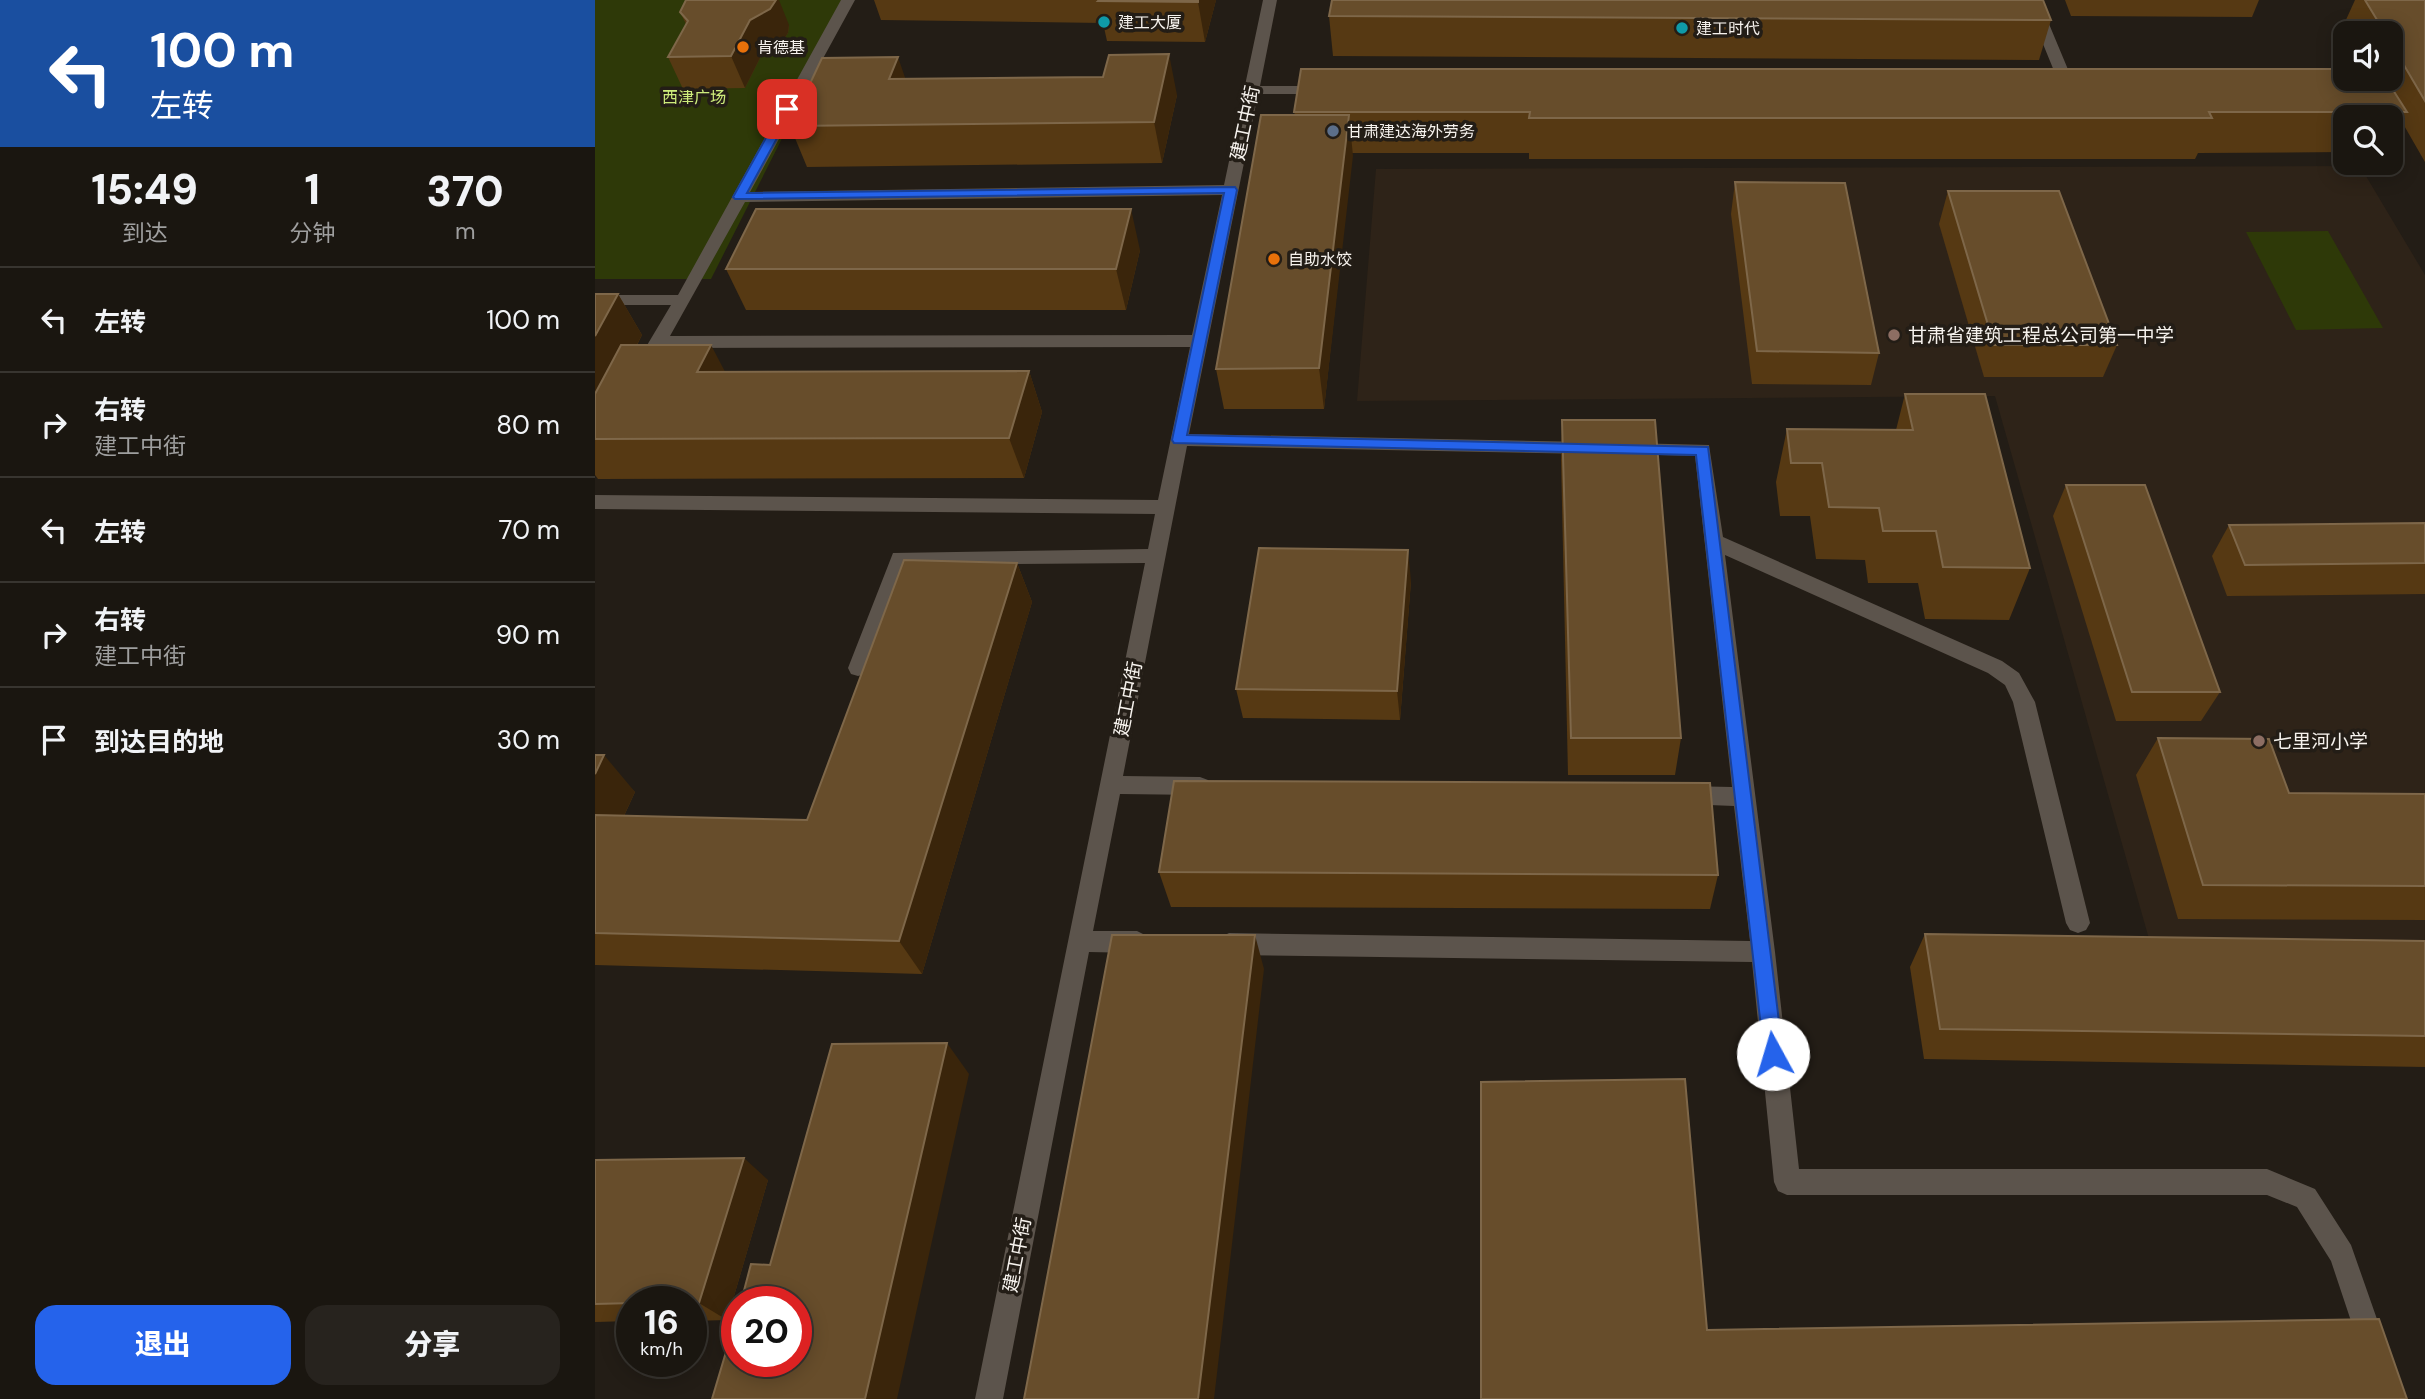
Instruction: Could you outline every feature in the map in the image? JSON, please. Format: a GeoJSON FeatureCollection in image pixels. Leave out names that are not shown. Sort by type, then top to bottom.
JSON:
{"type":"FeatureCollection","features":[{"type":"Feature","properties":{"kind":"street"},"geometry":{"type":"LineString","coordinates":[[645,364],[848,0]]}},
{"type":"Feature","properties":{"kind":"street","name":"建工中街"},"geometry":{"type":"LineString","coordinates":[[989,1399],[1165,507],[1270,0]]}},
{"type":"Feature","properties":{"kind":"street"},"geometry":{"type":"LineString","coordinates":[[2032,0],[2070,91],[2057,91]]}},
{"type":"Feature","properties":{"kind":"street"},"geometry":{"type":"LineString","coordinates":[[1252,90],[1346,90]]}},
{"type":"Feature","properties":{"kind":"street"},"geometry":{"type":"LineString","coordinates":[[739,197],[1231,190]]}},
{"type":"Feature","properties":{"kind":"street"},"geometry":{"type":"LineString","coordinates":[[595,300],[683,300]]}},
{"type":"Feature","properties":{"kind":"street"},"geometry":{"type":"LineString","coordinates":[[658,342],[1199,341]]}},
{"type":"Feature","properties":{"kind":"street"},"geometry":{"type":"LineString","coordinates":[[1179,440],[1703,450],[1763,952],[1787,1182],[2267,1182],[2306,1198],[2342,1254],[2391,1399]]}},
{"type":"Feature","properties":{"kind":"street"},"geometry":{"type":"LineString","coordinates":[[595,502],[1165,507]]}},
{"type":"Feature","properties":{"kind":"street"},"geometry":{"type":"LineString","coordinates":[[1713,541],[1995,667],[2012,679],[2024,702],[2078,923]]}},
{"type":"Feature","properties":{"kind":"street"},"geometry":{"type":"LineString","coordinates":[[858,668],[900,558],[1156,556]]}},
{"type":"Feature","properties":{"kind":"street"},"geometry":{"type":"LineString","coordinates":[[1111,785],[1223,787]]}},
{"type":"Feature","properties":{"kind":"street"},"geometry":{"type":"LineString","coordinates":[[1662,795],[1745,797]]}},
{"type":"Feature","properties":{"kind":"street"},"geometry":{"type":"LineString","coordinates":[[1080,941],[1164,942]]}},
{"type":"Feature","properties":{"kind":"street"},"geometry":{"type":"LineString","coordinates":[[1206,943],[1763,952]]}},
{"type":"Feature","properties":{"kind":"shaded area","name":"甘肃省建筑工程总公司第一中学"},"geometry":{"type":"Polygon","coordinates":[[[2333,166],[2333,175],[2365,175],[2425,275],[2425,974],[2157,967],[1995,396],[1357,401],[1376,169],[2333,166]]]}},
{"type":"Feature","properties":{"kind":"green space","name":"西津广场"},"geometry":{"type":"Polygon","coordinates":[[[595,0],[852,0],[711,279],[595,279],[595,0]]]}},
{"type":"Feature","properties":{"kind":"green space"},"geometry":{"type":"Polygon","coordinates":[[[2328,231],[2383,328],[2296,330],[2246,232],[2328,231]]]}},
{"type":"Feature","properties":{"kind":"building"},"geometry":{"type":"Polygon","coordinates":[[[686,0],[776,0],[770,9],[750,20],[731,56],[668,57],[688,21],[680,12],[686,0]]]}},
{"type":"Feature","properties":{"kind":"building"},"geometry":{"type":"Polygon","coordinates":[[[1198,0],[1198,2],[1098,1],[1198,0]]]}},
{"type":"Feature","properties":{"kind":"building"},"geometry":{"type":"Polygon","coordinates":[[[1332,0],[2043,0],[2051,20],[1329,16],[1332,0]]]}},
{"type":"Feature","properties":{"kind":"building"},"geometry":{"type":"Polygon","coordinates":[[[2365,0],[2425,0],[2425,101],[2403,63],[2403,21],[2378,21],[2365,0]]]}},
{"type":"Feature","properties":{"kind":"building"},"geometry":{"type":"Polygon","coordinates":[[[1169,54],[1154,122],[790,126],[822,58],[898,57],[889,79],[1103,77],[1109,55],[1169,54]]]}},
{"type":"Feature","properties":{"kind":"building"},"geometry":{"type":"Polygon","coordinates":[[[1301,69],[2333,69],[2333,91],[2394,91],[2403,105],[2333,105],[2333,112],[2209,112],[2212,118],[1529,118],[1530,112],[1294,112],[1301,69]]]}},
{"type":"Feature","properties":{"kind":"building"},"geometry":{"type":"Polygon","coordinates":[[[1261,115],[1349,115],[1319,368],[1216,369],[1261,115]]]}},
{"type":"Feature","properties":{"kind":"building"},"geometry":{"type":"Polygon","coordinates":[[[1735,182],[1845,183],[1879,353],[1757,351],[1735,182]]]}},
{"type":"Feature","properties":{"kind":"building"},"geometry":{"type":"Polygon","coordinates":[[[1948,191],[2059,191],[2117,345],[1994,345],[1948,191]]]}},
{"type":"Feature","properties":{"kind":"building"},"geometry":{"type":"Polygon","coordinates":[[[756,209],[1131,209],[1116,269],[726,269],[756,209]]]}},
{"type":"Feature","properties":{"kind":"building"},"geometry":{"type":"Polygon","coordinates":[[[595,294],[618,294],[595,336],[595,294]]]}},
{"type":"Feature","properties":{"kind":"building"},"geometry":{"type":"Polygon","coordinates":[[[621,345],[711,345],[697,372],[1029,371],[1009,438],[595,439],[595,394],[621,345]]]}},
{"type":"Feature","properties":{"kind":"building"},"geometry":{"type":"Polygon","coordinates":[[[1905,394],[1985,394],[2030,568],[1943,567],[1936,531],[1883,531],[1879,508],[1829,507],[1822,463],[1791,463],[1787,429],[1913,430],[1905,394]]]}},
{"type":"Feature","properties":{"kind":"building"},"geometry":{"type":"Polygon","coordinates":[[[1562,420],[1655,420],[1681,738],[1571,738],[1562,420]]]}},
{"type":"Feature","properties":{"kind":"building"},"geometry":{"type":"Polygon","coordinates":[[[2066,485],[2145,485],[2220,692],[2132,692],[2066,485]]]}},
{"type":"Feature","properties":{"kind":"building"},"geometry":{"type":"Polygon","coordinates":[[[2425,523],[2425,563],[2245,565],[2229,525],[2425,523]]]}},
{"type":"Feature","properties":{"kind":"building"},"geometry":{"type":"Polygon","coordinates":[[[1259,548],[1408,550],[1397,691],[1236,689],[1259,548]]]}},
{"type":"Feature","properties":{"kind":"building"},"geometry":{"type":"Polygon","coordinates":[[[904,560],[1017,563],[899,941],[595,933],[595,815],[807,820],[904,560]]]}},
{"type":"Feature","properties":{"kind":"building"},"geometry":{"type":"Polygon","coordinates":[[[2158,738],[2269,739],[2289,793],[2425,794],[2425,886],[2203,885],[2158,738]]]}},
{"type":"Feature","properties":{"kind":"building"},"geometry":{"type":"Polygon","coordinates":[[[595,755],[604,755],[595,774],[595,755]]]}},
{"type":"Feature","properties":{"kind":"building"},"geometry":{"type":"Polygon","coordinates":[[[1174,781],[1710,783],[1718,875],[1159,872],[1174,781]]]}},
{"type":"Feature","properties":{"kind":"building"},"geometry":{"type":"Polygon","coordinates":[[[1925,934],[2425,941],[2425,1036],[1940,1029],[1925,934]]]}},
{"type":"Feature","properties":{"kind":"building"},"geometry":{"type":"Polygon","coordinates":[[[1112,935],[1255,935],[1198,1399],[1024,1399],[1112,935]]]}},
{"type":"Feature","properties":{"kind":"building"},"geometry":{"type":"Polygon","coordinates":[[[947,1043],[865,1399],[712,1399],[721,1369],[721,1377],[812,1377],[812,1286],[745,1286],[751,1264],[770,1265],[832,1044],[947,1043]]]}},
{"type":"Feature","properties":{"kind":"building"},"geometry":{"type":"Polygon","coordinates":[[[1685,1079],[1707,1330],[2379,1319],[2407,1399],[1481,1399],[1481,1082],[1685,1079]]]}},
{"type":"Feature","properties":{"kind":"building"},"geometry":{"type":"Polygon","coordinates":[[[744,1158],[704,1286],[616,1286],[616,1303],[595,1304],[595,1160],[744,1158]]]}},
{"type":"Feature","properties":{"kind":"place","name":"建工大厦"},"geometry":{"type":"Point","coordinates":[1104,22]}},
{"type":"Feature","properties":{"kind":"place","name":"建工时代"},"geometry":{"type":"Point","coordinates":[1682,28]}},
{"type":"Feature","properties":{"kind":"place","name":"肯德基"},"geometry":{"type":"Point","coordinates":[743,47]}},
{"type":"Feature","properties":{"kind":"place","name":"甘肃建达海外劳务"},"geometry":{"type":"Point","coordinates":[1333,131]}},
{"type":"Feature","properties":{"kind":"place","name":"自助水饺"},"geometry":{"type":"Point","coordinates":[1274,259]}},
{"type":"Feature","properties":{"kind":"place","name":"甘肃省建筑工程总公司第一中学"},"geometry":{"type":"Point","coordinates":[1894,335]}},
{"type":"Feature","properties":{"kind":"place","name":"七里河小学"},"geometry":{"type":"Point","coordinates":[2259,741]}},
{"type":"Feature","properties":{"kind":"route"},"geometry":{"type":"LineString","coordinates":[[787,109],[739,197],[1231,190],[1179,440],[1703,450],[1773,1054]]}}]}
